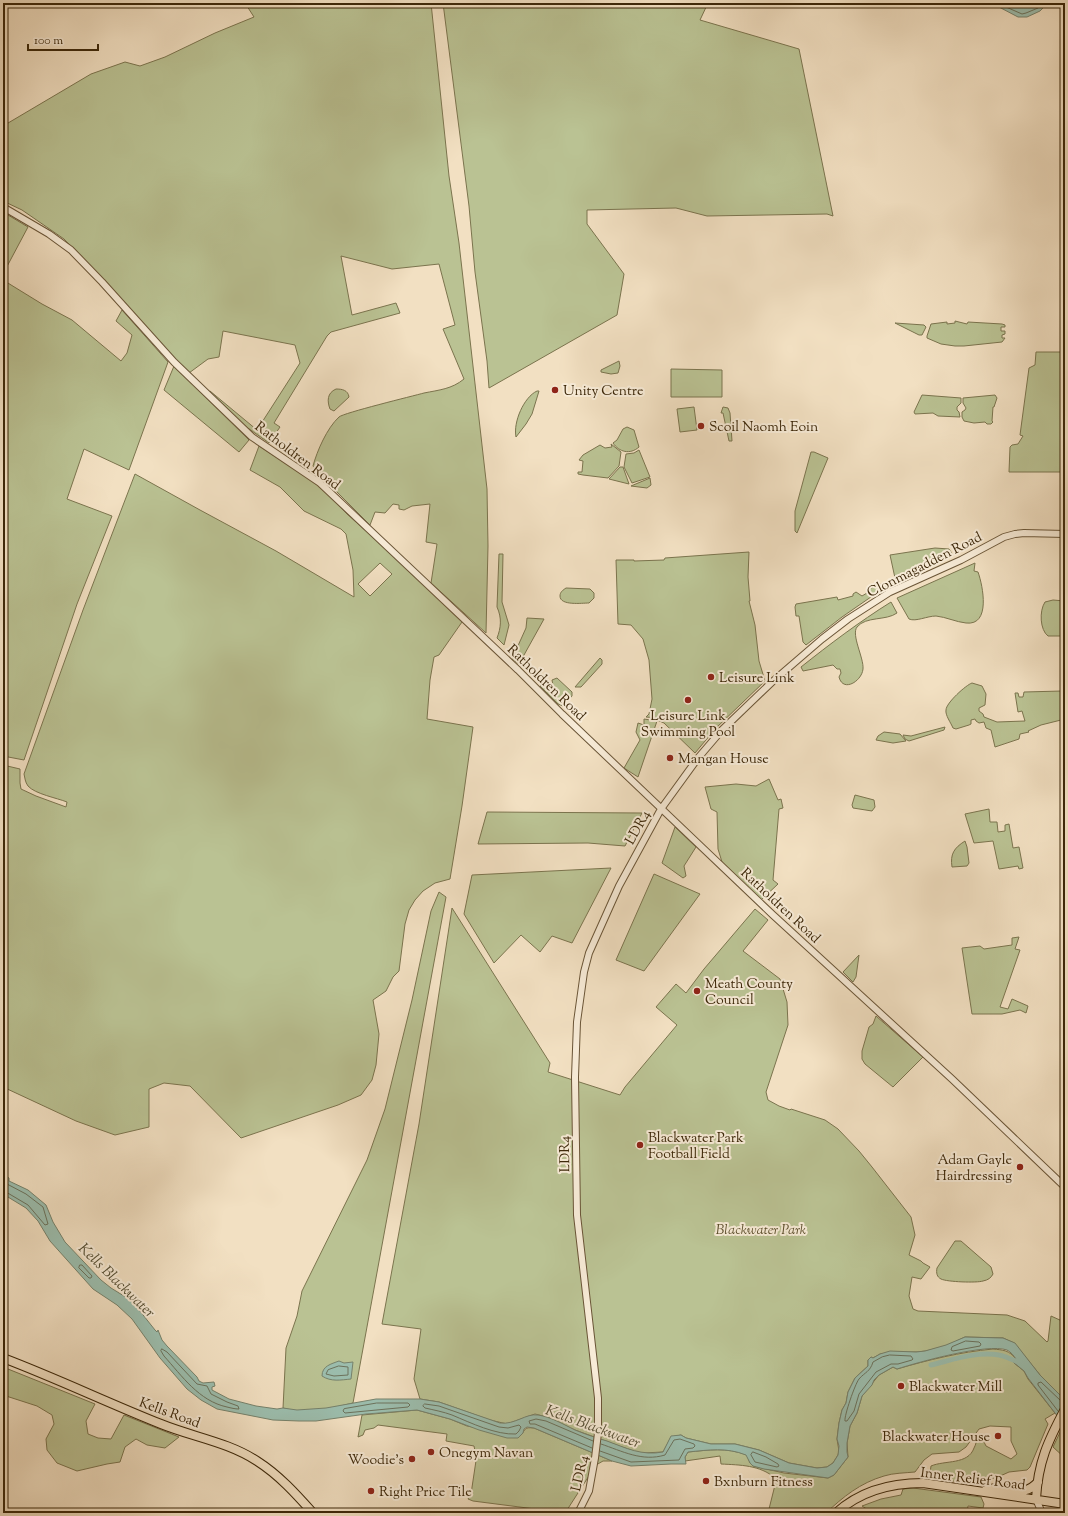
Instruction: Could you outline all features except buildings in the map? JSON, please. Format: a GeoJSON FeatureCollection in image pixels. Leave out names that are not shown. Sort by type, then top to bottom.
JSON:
{"type":"FeatureCollection","features":[{"type":"Feature","properties":{"kind":"main road","name":"Kells Road"},"geometry":{"type":"LineString","coordinates":[[3,1358],[162,1425],[210,1440],[246,1455],[263,1465],[280,1478],[313,1513]]}},
{"type":"Feature","properties":{"kind":"main road"},"geometry":{"type":"LineString","coordinates":[[1036,1499],[1042,1459],[1055,1427],[1065,1408]]}},
{"type":"Feature","properties":{"kind":"main road"},"geometry":{"type":"LineString","coordinates":[[976,1491],[999,1488],[1024,1492],[1038,1482]]}},
{"type":"Feature","properties":{"kind":"main road","name":"Inner Relief Road"},"geometry":{"type":"LineString","coordinates":[[836,1513],[851,1501],[867,1493],[885,1486],[904,1483],[923,1483],[1065,1504]]}},
{"type":"Feature","properties":{"kind":"street","name":"Ratholdren Road"},"geometry":{"type":"LineString","coordinates":[[3,207],[49,234],[71,250],[174,362],[252,437],[320,483],[518,670],[772,915],[952,1080],[1065,1187]]}},
{"type":"Feature","properties":{"kind":"street","name":"Clonmagadden Road"},"geometry":{"type":"LineString","coordinates":[[661,808],[698,758],[722,730],[772,682],[822,638],[872,603],[910,582],[961,560],[1004,537],[1019,534],[1065,534]]}},
{"type":"Feature","properties":{"kind":"street","name":"LDR4"},"geometry":{"type":"LineString","coordinates":[[578,1513],[589,1491],[595,1458],[598,1433],[598,1396],[577,1215],[575,1077],[577,1022],[584,972],[589,952],[619,886],[661,808]]}},
{"type":"Feature","properties":{"kind":"street"},"geometry":{"type":"LineString","coordinates":[[1036,1499],[1042,1513]]}},
{"type":"Feature","properties":{"kind":"green space"},"geometry":{"type":"Polygon","coordinates":[[[245,3],[431,3],[449,176],[459,243],[487,489],[488,546],[486,633],[431,583],[437,544],[426,542],[430,504],[412,506],[404,510],[399,509],[399,505],[393,504],[385,513],[375,512],[370,525],[319,474],[313,466],[323,440],[330,427],[339,417],[352,412],[445,389],[464,379],[443,329],[455,325],[439,264],[392,269],[341,256],[352,315],[396,303],[400,313],[331,332],[327,336],[274,423],[280,427],[269,443],[245,426],[213,397],[210,391],[257,430],[300,363],[295,345],[223,331],[219,357],[208,359],[189,373],[177,362],[115,292],[64,239],[22,210],[3,201],[3,126],[91,74],[125,62],[140,66],[165,57],[215,33],[254,17],[245,3]]]}},
{"type":"Feature","properties":{"kind":"green space"},"geometry":{"type":"Polygon","coordinates":[[[443,3],[708,3],[700,20],[799,49],[833,216],[827,214],[707,216],[676,208],[587,210],[587,224],[624,274],[617,315],[489,388],[487,361],[475,272],[469,206],[443,3]]]}},
{"type":"Feature","properties":{"kind":"green space"},"geometry":{"type":"Polygon","coordinates":[[[3,212],[28,227],[3,274],[3,212]]]}},
{"type":"Feature","properties":{"kind":"green space"},"geometry":{"type":"Polygon","coordinates":[[[3,280],[42,304],[72,320],[121,361],[127,353],[132,335],[116,321],[122,310],[168,362],[129,470],[84,449],[67,499],[112,516],[77,604],[24,760],[3,756],[3,280]]]}},
{"type":"Feature","properties":{"kind":"green space"},"geometry":{"type":"Polygon","coordinates":[[[955,321],[967,324],[968,322],[1005,325],[1005,327],[1001,327],[1001,331],[1005,331],[1002,338],[1005,338],[1002,342],[955,346],[941,344],[927,338],[931,324],[947,322],[947,324],[955,323],[955,321]]]}},
{"type":"Feature","properties":{"kind":"green space"},"geometry":{"type":"Polygon","coordinates":[[[895,323],[924,325],[926,327],[922,335],[919,335],[895,323]]]}},
{"type":"Feature","properties":{"kind":"green space"},"geometry":{"type":"Polygon","coordinates":[[[1036,352],[1065,352],[1065,472],[1009,472],[1010,447],[1018,444],[1023,436],[1020,435],[1029,368],[1035,365],[1036,352]]]}},
{"type":"Feature","properties":{"kind":"green space"},"geometry":{"type":"Polygon","coordinates":[[[619,361],[620,366],[618,373],[611,374],[601,372],[601,370],[619,361]]]}},
{"type":"Feature","properties":{"kind":"green space"},"geometry":{"type":"Polygon","coordinates":[[[174,366],[249,440],[239,452],[164,390],[174,366]]]}},
{"type":"Feature","properties":{"kind":"green space"},"geometry":{"type":"Polygon","coordinates":[[[671,369],[722,370],[722,397],[671,397],[671,369]]]}},
{"type":"Feature","properties":{"kind":"green space"},"geometry":{"type":"Polygon","coordinates":[[[336,389],[346,391],[349,397],[334,411],[330,409],[328,400],[329,395],[336,389]]]}},
{"type":"Feature","properties":{"kind":"green space"},"geometry":{"type":"Polygon","coordinates":[[[539,391],[532,414],[516,437],[516,424],[520,411],[532,394],[539,391]]]}},
{"type":"Feature","properties":{"kind":"green space"},"geometry":{"type":"Polygon","coordinates":[[[922,395],[961,398],[961,403],[957,407],[960,417],[938,416],[933,413],[915,414],[914,412],[922,395]]]}},
{"type":"Feature","properties":{"kind":"green space"},"geometry":{"type":"Polygon","coordinates":[[[995,395],[997,398],[993,407],[993,422],[991,424],[987,424],[985,422],[974,423],[964,421],[962,412],[966,408],[963,403],[963,398],[995,395]]]}},
{"type":"Feature","properties":{"kind":"green space"},"geometry":{"type":"Polygon","coordinates":[[[694,407],[697,430],[680,432],[677,409],[694,407]]]}},
{"type":"Feature","properties":{"kind":"green space"},"geometry":{"type":"Polygon","coordinates":[[[723,407],[728,408],[730,413],[732,441],[729,441],[723,413],[721,413],[723,407]]]}},
{"type":"Feature","properties":{"kind":"green space"},"geometry":{"type":"Polygon","coordinates":[[[627,427],[634,430],[639,447],[628,452],[618,449],[613,443],[617,440],[623,429],[627,427]]]}},
{"type":"Feature","properties":{"kind":"green space"},"geometry":{"type":"Polygon","coordinates":[[[611,444],[621,452],[619,466],[608,478],[578,474],[578,472],[582,472],[583,461],[579,460],[583,455],[600,445],[605,448],[612,447],[611,444]]]}},
{"type":"Feature","properties":{"kind":"green space"},"geometry":{"type":"Polygon","coordinates":[[[259,446],[311,480],[401,562],[462,622],[439,655],[434,657],[430,680],[427,719],[473,727],[450,879],[435,883],[423,891],[409,910],[405,924],[399,971],[393,977],[386,991],[373,1000],[379,1034],[376,1065],[372,1080],[361,1095],[338,1105],[241,1138],[190,1086],[164,1083],[149,1089],[149,1127],[115,1135],[76,1121],[3,1087],[3,765],[20,769],[21,789],[66,807],[67,802],[41,794],[31,789],[26,783],[24,774],[83,610],[135,474],[276,551],[354,597],[353,570],[346,534],[341,529],[304,511],[280,487],[250,470],[259,446]],[[380,563],[358,584],[370,596],[392,574],[380,563]]]}},
{"type":"Feature","properties":{"kind":"green space"},"geometry":{"type":"Polygon","coordinates":[[[639,450],[650,477],[632,483],[624,467],[626,454],[634,453],[639,450]]]}},
{"type":"Feature","properties":{"kind":"green space"},"geometry":{"type":"Polygon","coordinates":[[[811,452],[828,458],[797,533],[795,531],[795,511],[811,452]]]}},
{"type":"Feature","properties":{"kind":"green space"},"geometry":{"type":"Polygon","coordinates":[[[620,467],[623,467],[629,484],[609,479],[620,467]]]}},
{"type":"Feature","properties":{"kind":"green space"},"geometry":{"type":"Polygon","coordinates":[[[650,478],[651,485],[647,488],[631,486],[650,478]]]}},
{"type":"Feature","properties":{"kind":"green space"},"geometry":{"type":"Polygon","coordinates":[[[935,548],[949,549],[953,555],[881,590],[842,617],[806,645],[803,642],[799,616],[796,616],[796,604],[837,597],[838,600],[853,596],[856,592],[862,596],[867,593],[867,590],[895,578],[890,555],[935,548]]]}},
{"type":"Feature","properties":{"kind":"green space","name":"Leisure Link"},"geometry":{"type":"Polygon","coordinates":[[[749,552],[749,601],[755,625],[759,661],[765,681],[716,728],[695,753],[664,723],[657,720],[657,718],[646,717],[649,714],[652,699],[649,660],[643,639],[631,625],[618,624],[616,560],[664,560],[665,558],[749,552]]]}},
{"type":"Feature","properties":{"kind":"green space"},"geometry":{"type":"Polygon","coordinates":[[[499,554],[503,554],[502,602],[509,625],[504,645],[497,638],[500,623],[500,615],[497,607],[499,554]]]}},
{"type":"Feature","properties":{"kind":"green space"},"geometry":{"type":"Polygon","coordinates":[[[975,563],[974,571],[978,572],[983,595],[982,612],[979,618],[974,622],[966,623],[936,616],[915,620],[909,619],[897,598],[975,563]]]}},
{"type":"Feature","properties":{"kind":"green space"},"geometry":{"type":"Polygon","coordinates":[[[566,588],[590,589],[594,593],[594,598],[589,603],[567,603],[561,599],[560,596],[562,591],[566,588]]]}},
{"type":"Feature","properties":{"kind":"green space"},"geometry":{"type":"Polygon","coordinates":[[[1053,600],[1065,601],[1065,636],[1048,636],[1043,629],[1041,615],[1043,606],[1045,602],[1053,600]]]}},
{"type":"Feature","properties":{"kind":"green space"},"geometry":{"type":"Polygon","coordinates":[[[891,602],[897,613],[887,617],[866,621],[857,627],[856,635],[863,669],[856,681],[848,685],[841,682],[839,677],[841,673],[840,669],[837,669],[833,665],[803,671],[801,667],[812,658],[856,625],[891,602]]]}},
{"type":"Feature","properties":{"kind":"green space"},"geometry":{"type":"Polygon","coordinates":[[[527,618],[544,619],[519,664],[512,659],[526,628],[527,618]]]}},
{"type":"Feature","properties":{"kind":"green space"},"geometry":{"type":"Polygon","coordinates":[[[600,658],[602,660],[602,664],[581,687],[575,687],[600,658]]]}},
{"type":"Feature","properties":{"kind":"green space"},"geometry":{"type":"Polygon","coordinates":[[[557,678],[572,692],[572,696],[563,706],[558,704],[540,686],[542,684],[549,690],[553,685],[552,680],[557,678]]]}},
{"type":"Feature","properties":{"kind":"green space"},"geometry":{"type":"Polygon","coordinates":[[[972,683],[982,686],[986,694],[985,705],[979,708],[979,711],[984,717],[997,722],[1025,721],[1022,711],[1018,712],[1015,693],[1018,693],[1019,697],[1023,697],[1024,692],[1065,691],[1065,719],[1041,725],[1028,731],[1029,732],[1020,734],[1019,739],[995,747],[991,730],[986,728],[984,722],[979,723],[975,719],[971,720],[971,724],[956,729],[953,728],[946,714],[949,703],[969,684],[972,683]]]}},
{"type":"Feature","properties":{"kind":"green space"},"geometry":{"type":"Polygon","coordinates":[[[644,719],[657,721],[638,777],[624,768],[640,740],[636,732],[638,723],[644,725],[644,719]]]}},
{"type":"Feature","properties":{"kind":"green space"},"geometry":{"type":"Polygon","coordinates":[[[945,727],[944,730],[909,741],[905,739],[903,735],[911,736],[945,727]]]}},
{"type":"Feature","properties":{"kind":"green space"},"geometry":{"type":"Polygon","coordinates":[[[884,732],[900,734],[906,741],[893,743],[876,740],[878,736],[884,732]]]}},
{"type":"Feature","properties":{"kind":"green space"},"geometry":{"type":"Polygon","coordinates":[[[769,779],[778,800],[781,799],[783,808],[779,809],[773,880],[778,884],[761,900],[722,862],[718,849],[717,812],[711,809],[705,787],[736,784],[756,786],[769,779]]]}},
{"type":"Feature","properties":{"kind":"green space"},"geometry":{"type":"Polygon","coordinates":[[[855,795],[874,800],[875,807],[872,811],[853,808],[852,805],[855,795]]]}},
{"type":"Feature","properties":{"kind":"green space"},"geometry":{"type":"Polygon","coordinates":[[[989,809],[990,822],[997,822],[998,832],[1005,831],[1005,825],[1009,824],[1013,848],[1019,847],[1023,868],[1019,869],[1018,866],[999,869],[993,841],[974,843],[965,814],[989,809]]]}},
{"type":"Feature","properties":{"kind":"green space"},"geometry":{"type":"Polygon","coordinates":[[[487,812],[642,813],[625,846],[588,843],[478,844],[487,812]]]}},
{"type":"Feature","properties":{"kind":"green space"},"geometry":{"type":"Polygon","coordinates":[[[675,827],[696,847],[684,866],[686,876],[683,878],[662,863],[675,827]]]}},
{"type":"Feature","properties":{"kind":"green space"},"geometry":{"type":"Polygon","coordinates":[[[965,841],[969,863],[967,866],[952,867],[952,855],[958,846],[965,841]]]}},
{"type":"Feature","properties":{"kind":"green space"},"geometry":{"type":"Polygon","coordinates":[[[611,868],[572,943],[552,936],[540,952],[521,935],[494,963],[464,914],[472,875],[611,868]]]}},
{"type":"Feature","properties":{"kind":"green space"},"geometry":{"type":"Polygon","coordinates":[[[654,874],[700,894],[644,971],[616,960],[654,874]]]}},
{"type":"Feature","properties":{"kind":"green space"},"geometry":{"type":"Polygon","coordinates":[[[439,892],[446,897],[353,1403],[327,1409],[309,1411],[283,1408],[286,1348],[297,1316],[302,1291],[367,1160],[385,1109],[412,1000],[431,911],[439,892]]]}},
{"type":"Feature","properties":{"kind":"green space","name":"Blackwater Park"},"geometry":{"type":"Polygon","coordinates":[[[452,908],[550,1063],[548,1072],[620,1095],[677,1025],[656,1007],[676,984],[686,993],[704,969],[755,909],[768,920],[743,951],[780,979],[787,1002],[788,1025],[766,1092],[768,1100],[790,1110],[791,1109],[825,1120],[838,1129],[859,1151],[911,1217],[915,1235],[909,1255],[930,1267],[921,1279],[912,1277],[909,1296],[913,1309],[918,1311],[1007,1315],[1025,1321],[1047,1342],[1051,1316],[1065,1321],[1064,1399],[1040,1375],[1014,1343],[1003,1338],[965,1337],[946,1346],[926,1351],[880,1354],[873,1358],[871,1357],[868,1360],[868,1366],[855,1378],[848,1392],[839,1423],[837,1439],[839,1451],[838,1455],[833,1463],[827,1467],[817,1468],[789,1463],[759,1450],[735,1444],[711,1444],[686,1438],[681,1435],[671,1437],[663,1452],[636,1452],[575,1430],[547,1417],[535,1414],[507,1424],[490,1420],[439,1402],[420,1399],[414,1379],[421,1329],[382,1324],[419,1124],[452,908]]]}},
{"type":"Feature","properties":{"kind":"green space"},"geometry":{"type":"Polygon","coordinates":[[[1019,937],[1015,949],[1020,950],[1000,1007],[1008,1009],[1012,999],[1028,1006],[1026,1013],[1020,1010],[1002,1014],[972,1014],[962,948],[980,946],[984,949],[1012,945],[1012,938],[1019,937]]]}},
{"type":"Feature","properties":{"kind":"green space"},"geometry":{"type":"Polygon","coordinates":[[[859,955],[856,977],[853,982],[843,972],[859,955]]]}},
{"type":"Feature","properties":{"kind":"green space"},"geometry":{"type":"Polygon","coordinates":[[[876,1016],[923,1057],[893,1087],[865,1064],[862,1059],[862,1051],[869,1027],[873,1024],[876,1016]]]}},
{"type":"Feature","properties":{"kind":"green space"},"geometry":{"type":"Polygon","coordinates":[[[955,1241],[961,1241],[991,1267],[993,1274],[990,1278],[980,1282],[969,1282],[949,1281],[939,1277],[937,1268],[955,1241]]]}},
{"type":"Feature","properties":{"kind":"green space"},"geometry":{"type":"Polygon","coordinates":[[[993,1349],[1006,1351],[1016,1359],[1014,1363],[1024,1371],[1028,1379],[1055,1413],[1045,1419],[1048,1424],[1030,1467],[1027,1470],[1009,1472],[998,1477],[973,1483],[932,1479],[930,1473],[931,1466],[961,1460],[967,1457],[975,1447],[976,1436],[982,1438],[986,1446],[1011,1459],[1017,1454],[1011,1441],[1011,1427],[990,1426],[979,1429],[966,1447],[959,1452],[932,1454],[924,1460],[915,1472],[888,1475],[867,1482],[845,1496],[826,1513],[768,1513],[775,1485],[775,1478],[763,1470],[750,1466],[721,1464],[720,1456],[685,1461],[685,1457],[688,1452],[725,1450],[747,1455],[753,1466],[784,1473],[828,1478],[834,1475],[848,1457],[847,1443],[850,1426],[857,1413],[862,1396],[879,1375],[893,1367],[897,1369],[920,1362],[968,1352],[993,1349]]]}},
{"type":"Feature","properties":{"kind":"green space"},"geometry":{"type":"Polygon","coordinates":[[[3,1367],[95,1404],[86,1421],[88,1434],[98,1438],[111,1439],[124,1415],[179,1437],[165,1448],[147,1445],[136,1439],[125,1447],[120,1462],[77,1471],[57,1463],[47,1450],[46,1439],[54,1424],[52,1415],[37,1406],[3,1395],[3,1367]]]}},
{"type":"Feature","properties":{"kind":"green space"},"geometry":{"type":"Polygon","coordinates":[[[417,1410],[450,1419],[467,1426],[521,1435],[527,1428],[534,1428],[612,1461],[603,1461],[596,1465],[567,1510],[535,1509],[473,1501],[468,1499],[471,1494],[477,1454],[474,1446],[446,1441],[447,1434],[378,1425],[374,1428],[365,1430],[363,1435],[358,1437],[362,1415],[417,1410]]]}},
{"type":"Feature","properties":{"kind":"green space"},"geometry":{"type":"Polygon","coordinates":[[[1064,1424],[1065,1426],[1065,1458],[1053,1447],[1064,1424]]]}},
{"type":"Feature","properties":{"kind":"green space"},"geometry":{"type":"Polygon","coordinates":[[[913,1488],[981,1497],[984,1504],[983,1508],[968,1506],[967,1513],[873,1513],[862,1506],[881,1499],[901,1495],[903,1489],[913,1488]]]}},
{"type":"Feature","properties":{"kind":"water"},"geometry":{"type":"Polygon","coordinates":[[[1000,3],[1048,3],[1040,11],[1027,17],[1018,17],[999,7],[1000,3]]]}},
{"type":"Feature","properties":{"kind":"water"},"geometry":{"type":"Polygon","coordinates":[[[4,1175],[9,1178],[9,1181],[28,1190],[46,1205],[53,1222],[65,1242],[101,1280],[132,1301],[157,1332],[158,1330],[162,1340],[167,1346],[197,1377],[199,1381],[203,1383],[214,1382],[215,1386],[212,1387],[212,1390],[229,1399],[256,1406],[297,1410],[326,1408],[376,1399],[420,1399],[439,1402],[500,1423],[511,1422],[534,1415],[543,1416],[575,1430],[628,1449],[641,1452],[663,1452],[671,1436],[681,1435],[686,1438],[711,1444],[735,1444],[759,1450],[789,1463],[817,1468],[827,1467],[833,1463],[838,1455],[839,1446],[837,1439],[839,1423],[848,1392],[855,1378],[868,1366],[868,1360],[871,1357],[873,1358],[890,1351],[925,1351],[946,1345],[965,1337],[1003,1338],[1015,1343],[1040,1375],[1065,1400],[1065,1426],[1024,1371],[1013,1362],[1016,1359],[1012,1354],[1007,1350],[997,1349],[969,1351],[897,1369],[893,1367],[879,1375],[862,1396],[857,1413],[850,1426],[847,1443],[848,1457],[834,1475],[828,1478],[764,1469],[753,1466],[746,1455],[739,1452],[724,1450],[688,1452],[685,1457],[686,1464],[631,1466],[612,1461],[534,1428],[527,1427],[518,1438],[507,1438],[479,1430],[450,1419],[417,1410],[366,1414],[316,1421],[299,1421],[273,1420],[217,1409],[201,1400],[187,1389],[160,1358],[132,1319],[117,1305],[93,1289],[50,1241],[38,1221],[26,1208],[3,1194],[4,1175]]]}},
{"type":"Feature","properties":{"kind":"water"},"geometry":{"type":"Polygon","coordinates":[[[339,1361],[344,1363],[353,1362],[351,1379],[332,1380],[322,1376],[325,1368],[330,1364],[339,1361]]]}},
{"type":"Feature","properties":{"kind":"waterway"},"geometry":{"type":"LineString","coordinates":[[931,1365],[982,1354],[1004,1356],[1020,1362]]}},
{"type":"Feature","properties":{"kind":"place","name":"Unity Centre"},"geometry":{"type":"Point","coordinates":[555,390]}},
{"type":"Feature","properties":{"kind":"place","name":"Scoil Naomh Eoin"},"geometry":{"type":"Point","coordinates":[701,426]}},
{"type":"Feature","properties":{"kind":"place","name":"Leisure Link"},"geometry":{"type":"Point","coordinates":[711,677]}},
{"type":"Feature","properties":{"kind":"place","name":"Leisure Link Swimming Pool"},"geometry":{"type":"Point","coordinates":[688,700]}},
{"type":"Feature","properties":{"kind":"place","name":"Mangan House"},"geometry":{"type":"Point","coordinates":[670,758]}},
{"type":"Feature","properties":{"kind":"place","name":"Meath County Council"},"geometry":{"type":"Point","coordinates":[697,991]}},
{"type":"Feature","properties":{"kind":"place","name":"Blackwater Park Football Field"},"geometry":{"type":"Point","coordinates":[640,1145]}},
{"type":"Feature","properties":{"kind":"place","name":"Adam Gayle Hairdressing"},"geometry":{"type":"Point","coordinates":[1020,1167]}},
{"type":"Feature","properties":{"kind":"place","name":"Blackwater Mill"},"geometry":{"type":"Point","coordinates":[901,1386]}},
{"type":"Feature","properties":{"kind":"place","name":"Blackwater House"},"geometry":{"type":"Point","coordinates":[998,1436]}},
{"type":"Feature","properties":{"kind":"place","name":"Onegym Navan"},"geometry":{"type":"Point","coordinates":[431,1452]}},
{"type":"Feature","properties":{"kind":"place","name":"Woodie's"},"geometry":{"type":"Point","coordinates":[412,1459]}},
{"type":"Feature","properties":{"kind":"place","name":"Bxnburn Fitness"},"geometry":{"type":"Point","coordinates":[706,1481]}},
{"type":"Feature","properties":{"kind":"place","name":"Right Price Tile"},"geometry":{"type":"Point","coordinates":[371,1491]}},
{"type":"Feature","properties":{"kind":"water label","name":"Kells Blackwater"},"geometry":{"type":"Point","coordinates":[117,1280]}},
{"type":"Feature","properties":{"kind":"water label","name":"Kells Blackwater"},"geometry":{"type":"Point","coordinates":[593,1426]}}]}
